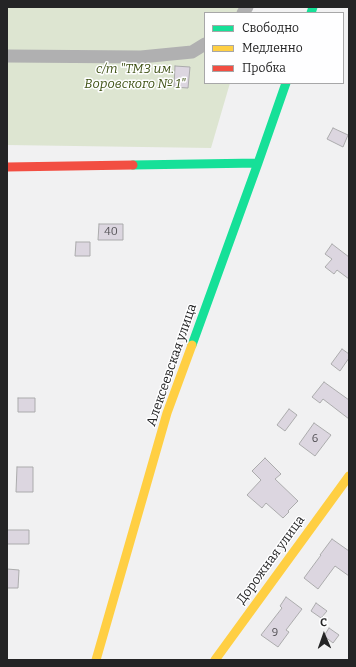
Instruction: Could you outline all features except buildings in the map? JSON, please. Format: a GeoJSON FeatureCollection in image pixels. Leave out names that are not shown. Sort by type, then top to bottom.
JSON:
{"type":"FeatureCollection","features":[{"type":"Feature","properties":{"kind":"street"},"geometry":{"type":"LineString","coordinates":[[7,56],[141,57],[192,52],[204,45]]}},
{"type":"Feature","properties":{"kind":"street","name":"Алексеевская улица"},"geometry":{"type":"LineString","coordinates":[[96,660],[167,413],[286,84]]}},
{"type":"Feature","properties":{"kind":"street"},"geometry":{"type":"LineString","coordinates":[[7,167],[258,163]]}},
{"type":"Feature","properties":{"kind":"street","name":"Дорожная улица"},"geometry":{"type":"LineString","coordinates":[[215,660],[349,476]]}},
{"type":"Feature","properties":{"kind":"green space","name":"с/т \"ТМЗ им. Воровского № 1\""},"geometry":{"type":"Polygon","coordinates":[[[7,7],[252,7],[250,12],[204,12],[204,84],[230,84],[211,148],[7,145],[7,7]]]}},
{"type":"Feature","properties":{"kind":"traffic: fast"},"geometry":{"type":"LineString","coordinates":[[311,12],[313,7]]}},
{"type":"Feature","properties":{"kind":"traffic: fast"},"geometry":{"type":"LineString","coordinates":[[192,345],[286,84]]}},
{"type":"Feature","properties":{"kind":"traffic: fast"},"geometry":{"type":"LineString","coordinates":[[133,165],[258,163]]}},
{"type":"Feature","properties":{"kind":"traffic: slow"},"geometry":{"type":"LineString","coordinates":[[96,660],[167,413],[192,345]]}},
{"type":"Feature","properties":{"kind":"traffic: slow"},"geometry":{"type":"LineString","coordinates":[[215,660],[349,476]]}},
{"type":"Feature","properties":{"kind":"traffic: jam"},"geometry":{"type":"LineString","coordinates":[[7,167],[133,165]]}}]}
